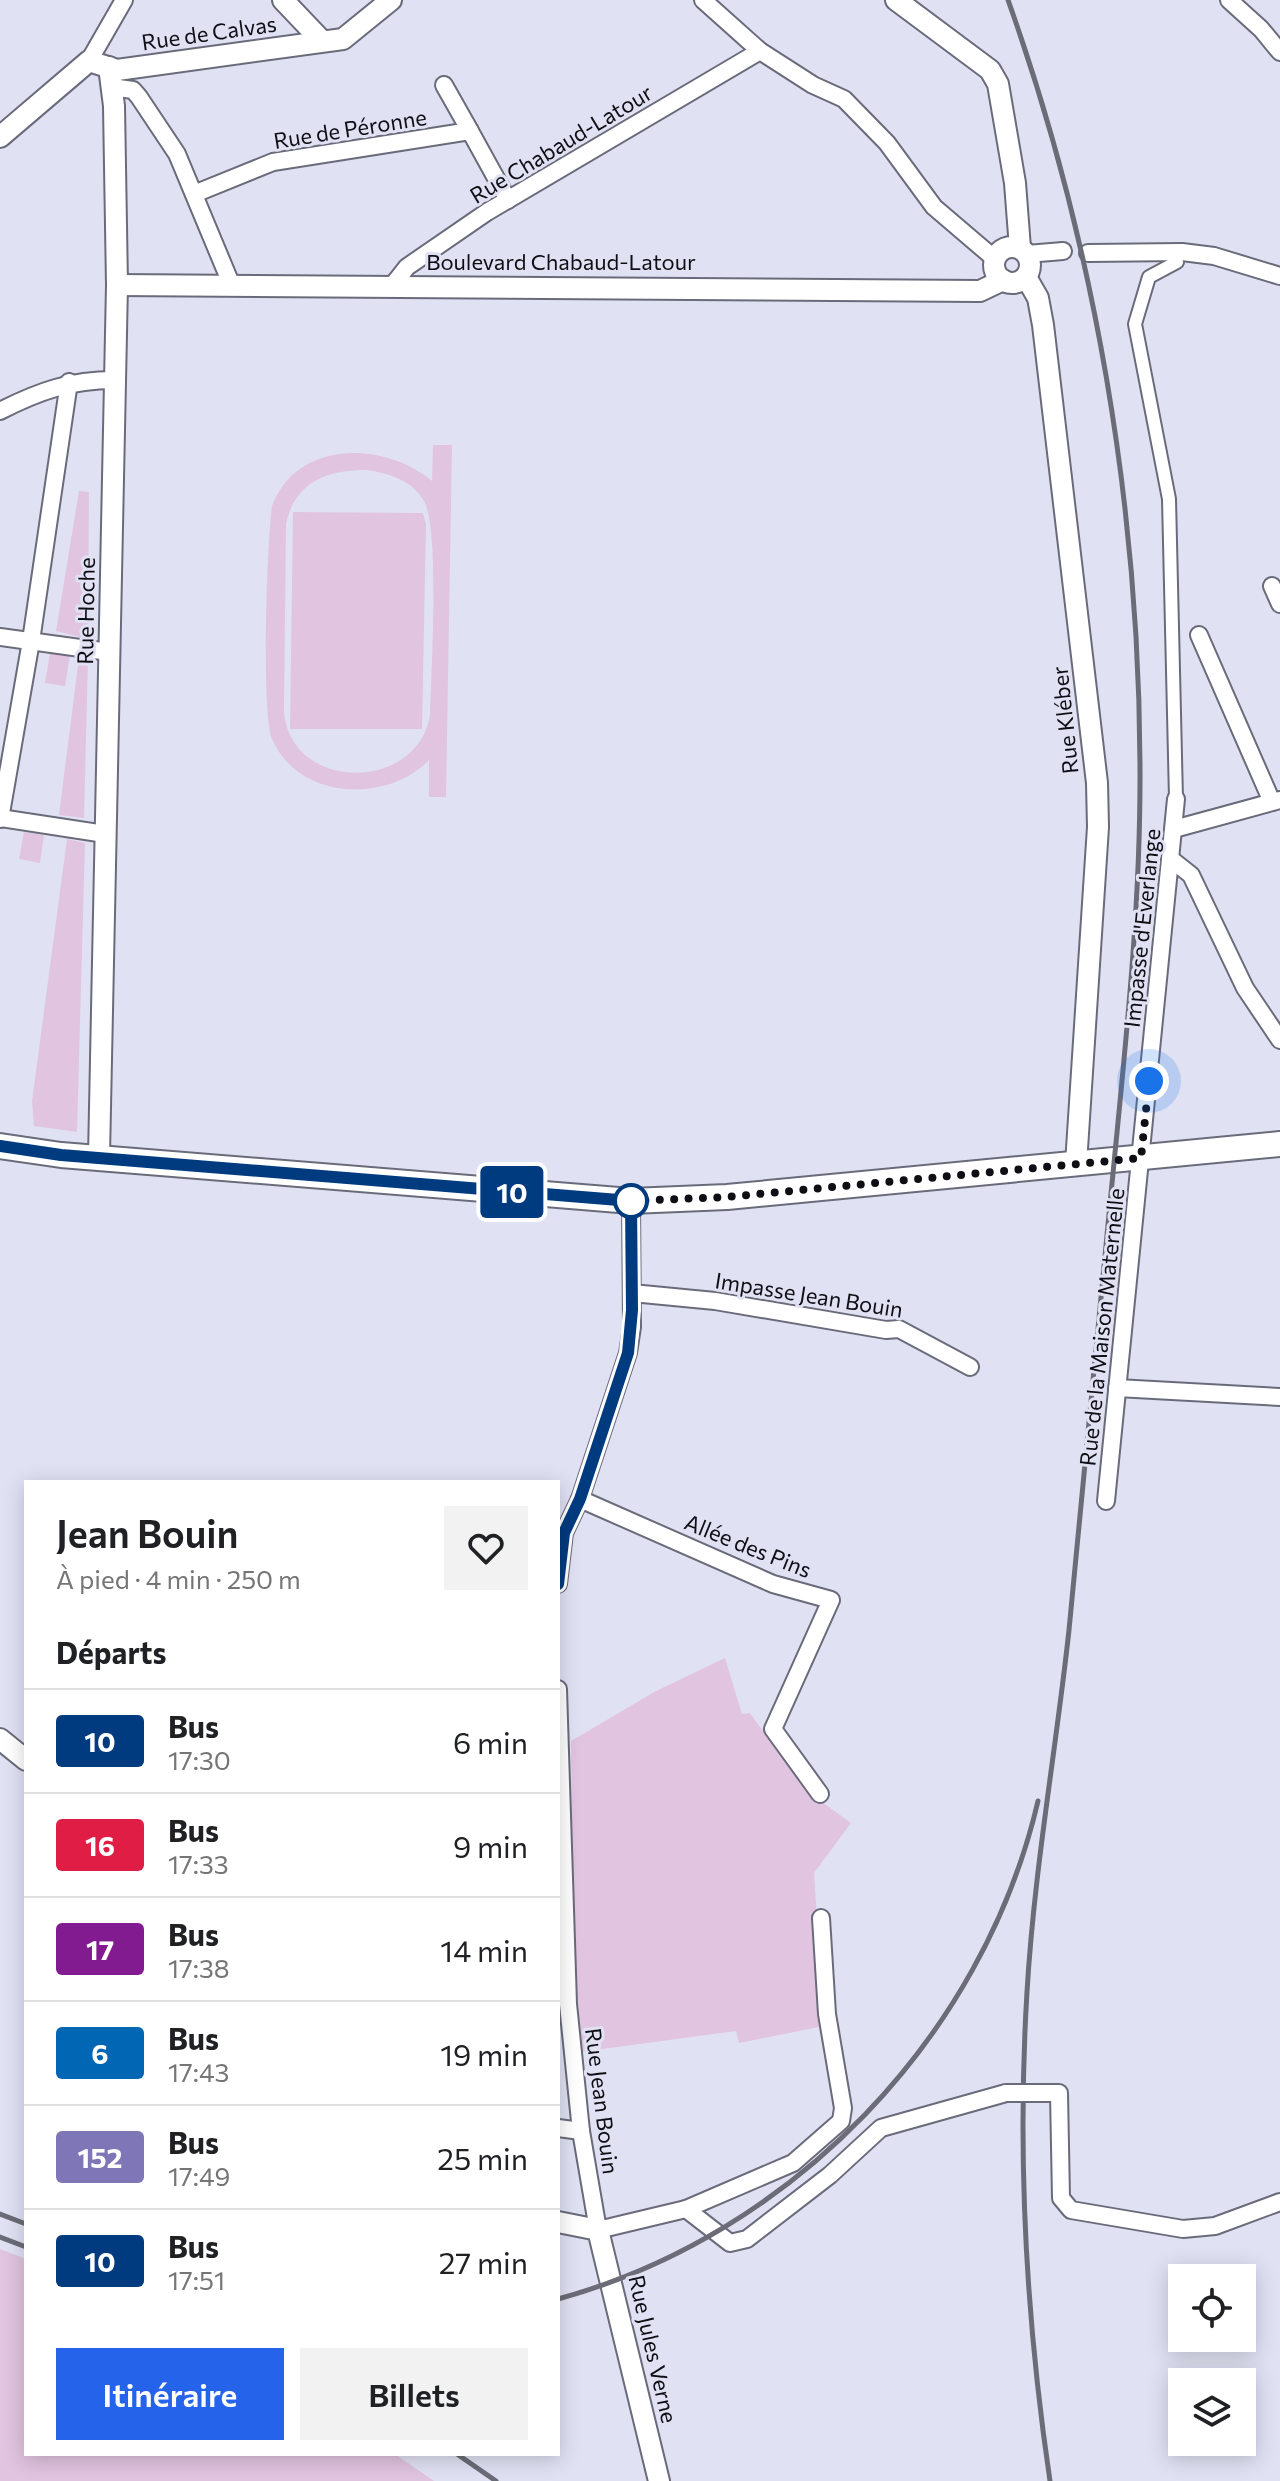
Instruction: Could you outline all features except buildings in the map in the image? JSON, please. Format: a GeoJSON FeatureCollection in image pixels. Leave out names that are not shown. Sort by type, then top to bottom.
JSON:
{"type":"FeatureCollection","features":[{"type":"Feature","properties":{"kind":"main road"},"geometry":{"type":"LineString","coordinates":[[0,1146],[61,1155],[631,1201],[727,1197],[1280,1144]]}},
{"type":"Feature","properties":{"kind":"street"},"geometry":{"type":"LineString","coordinates":[[0,137],[106,71],[124,0]]}},
{"type":"Feature","properties":{"kind":"street"},"geometry":{"type":"LineString","coordinates":[[283,0],[322,41]]}},
{"type":"Feature","properties":{"kind":"street","name":"Rue de Calvas"},"geometry":{"type":"LineString","coordinates":[[106,71],[343,39],[391,0]]}},
{"type":"Feature","properties":{"kind":"street"},"geometry":{"type":"LineString","coordinates":[[703,0],[760,51],[813,85],[844,99],[887,143],[934,207],[995,259]]}},
{"type":"Feature","properties":{"kind":"street","name":"Rue Kléber"},"geometry":{"type":"LineString","coordinates":[[896,0],[990,70],[998,84],[1024,251],[1031,266],[1026,277],[1038,298],[1043,325],[1097,783],[1097,881],[1076,1164]]}},
{"type":"Feature","properties":{"kind":"street"},"geometry":{"type":"LineString","coordinates":[[1229,0],[1261,29],[1280,52]]}},
{"type":"Feature","properties":{"kind":"street","name":"Rue Chabaud-Latour"},"geometry":{"type":"LineString","coordinates":[[392,286],[407,267],[508,200],[760,51]]}},
{"type":"Feature","properties":{"kind":"street"},"geometry":{"type":"LineString","coordinates":[[106,71],[139,97],[177,154],[232,286]]}},
{"type":"Feature","properties":{"kind":"street","name":"Rue Hoche"},"geometry":{"type":"LineString","coordinates":[[99,1156],[117,285],[106,71]]}},
{"type":"Feature","properties":{"kind":"street","name":"Rue de Péronne"},"geometry":{"type":"LineString","coordinates":[[444,85],[508,200]]}},
{"type":"Feature","properties":{"kind":"street","name":"Rue de Péronne"},"geometry":{"type":"LineString","coordinates":[[194,194],[273,162],[470,131]]}},
{"type":"Feature","properties":{"kind":"street"},"geometry":{"type":"LineString","coordinates":[[1026,277],[1015,283],[1003,280],[995,271],[995,259],[1005,248],[1063,251]]}},
{"type":"Feature","properties":{"kind":"street"},"geometry":{"type":"LineString","coordinates":[[1088,253],[1182,252],[1214,256],[1280,276]]}},
{"type":"Feature","properties":{"kind":"street"},"geometry":{"type":"LineString","coordinates":[[1176,799],[1169,499],[1135,324],[1149,277],[1177,262]]}},
{"type":"Feature","properties":{"kind":"street","name":"Boulevard Chabaud-Latour"},"geometry":{"type":"LineString","coordinates":[[117,285],[980,291],[1003,280]]}},
{"type":"Feature","properties":{"kind":"street"},"geometry":{"type":"LineString","coordinates":[[0,411],[38,392],[69,382],[114,380]]}},
{"type":"Feature","properties":{"kind":"street"},"geometry":{"type":"LineString","coordinates":[[69,382],[31,641],[0,819],[105,834]]}},
{"type":"Feature","properties":{"kind":"street"},"geometry":{"type":"LineString","coordinates":[[1272,586],[1280,604]]}},
{"type":"Feature","properties":{"kind":"street"},"geometry":{"type":"LineString","coordinates":[[1174,829],[1276,801],[1199,635]]}},
{"type":"Feature","properties":{"kind":"street"},"geometry":{"type":"LineString","coordinates":[[0,637],[109,652]]}},
{"type":"Feature","properties":{"kind":"street","name":"Impasse d'Everlange"},"geometry":{"type":"LineString","coordinates":[[1130,1159],[1172,860],[1176,799]]}},
{"type":"Feature","properties":{"kind":"street"},"geometry":{"type":"LineString","coordinates":[[1172,860],[1191,875],[1245,988],[1280,1040]]}},
{"type":"Feature","properties":{"kind":"street","name":"Rue de la Maison Maternelle"},"geometry":{"type":"LineString","coordinates":[[1106,1501],[1117,1388],[1130,1159]]}},
{"type":"Feature","properties":{"kind":"street"},"geometry":{"type":"LineString","coordinates":[[560,1567],[564,1533],[580,1499],[628,1353],[632,1293],[631,1201]]}},
{"type":"Feature","properties":{"kind":"street","name":"Impasse Jean Bouin"},"geometry":{"type":"LineString","coordinates":[[632,1293],[715,1301],[886,1330],[899,1329],[970,1367]]}},
{"type":"Feature","properties":{"kind":"street"},"geometry":{"type":"LineString","coordinates":[[1117,1388],[1280,1397],[1280,1384]]}},
{"type":"Feature","properties":{"kind":"street","name":"Allée des Pins"},"geometry":{"type":"LineString","coordinates":[[580,1499],[773,1584],[831,1600],[773,1729],[820,1794]]}},
{"type":"Feature","properties":{"kind":"street"},"geometry":{"type":"LineString","coordinates":[[0,1739],[24,1758]]}},
{"type":"Feature","properties":{"kind":"street","name":"Rue Jean Bouin"},"geometry":{"type":"LineString","coordinates":[[560,1795],[568,2004],[581,2131],[598,2230]]}},
{"type":"Feature","properties":{"kind":"street"},"geometry":{"type":"LineString","coordinates":[[560,2222],[598,2230],[686,2209],[793,2163],[841,2121],[843,2108],[827,2014],[821,1918]]}},
{"type":"Feature","properties":{"kind":"street"},"geometry":{"type":"LineString","coordinates":[[686,2209],[730,2243],[747,2239],[830,2175],[881,2128],[1006,2093],[1059,2093],[1061,2198],[1071,2210],[1183,2229],[1215,2226],[1280,2202]]}},
{"type":"Feature","properties":{"kind":"street"},"geometry":{"type":"LineString","coordinates":[[560,2128],[581,2131]]}},
{"type":"Feature","properties":{"kind":"street","name":"Rue Jules Verne"},"geometry":{"type":"LineString","coordinates":[[598,2230],[659,2481]]}},
{"type":"Feature","properties":{"kind":"shaded area"},"geometry":{"type":"Polygon","coordinates":[[[433,445],[452,445],[446,797],[429,797],[429,760],[411,775],[380,787],[345,789],[311,780],[284,759],[272,739],[269,722],[266,626],[272,506],[284,484],[301,468],[321,458],[344,453],[391,459],[413,468],[432,481],[433,445]],[[367,470],[339,472],[315,481],[297,497],[286,524],[284,712],[292,738],[308,757],[330,769],[355,773],[380,769],[403,759],[420,741],[430,715],[433,570],[429,517],[424,501],[413,488],[400,479],[367,470]]]}},
{"type":"Feature","properties":{"kind":"shaded area"},"geometry":{"type":"Polygon","coordinates":[[[79,491],[89,492],[88,639],[56,631],[79,491]]]}},
{"type":"Feature","properties":{"kind":"shaded area"},"geometry":{"type":"Polygon","coordinates":[[[293,512],[423,513],[426,524],[422,729],[290,729],[293,512]]]}},
{"type":"Feature","properties":{"kind":"shaded area"},"geometry":{"type":"Polygon","coordinates":[[[50,653],[70,655],[65,686],[45,683],[50,653]]]}},
{"type":"Feature","properties":{"kind":"shaded area"},"geometry":{"type":"Polygon","coordinates":[[[79,657],[88,658],[84,818],[59,815],[79,657]]]}},
{"type":"Feature","properties":{"kind":"shaded area"},"geometry":{"type":"Polygon","coordinates":[[[24,832],[44,835],[40,863],[19,859],[24,832]]]}},
{"type":"Feature","properties":{"kind":"shaded area"},"geometry":{"type":"Polygon","coordinates":[[[67,839],[85,843],[77,1132],[34,1126],[32,1101],[67,839]]]}},
{"type":"Feature","properties":{"kind":"shaded area"},"geometry":{"type":"Polygon","coordinates":[[[725,1658],[742,1714],[750,1713],[804,1789],[851,1823],[814,1873],[824,2026],[739,2043],[736,2031],[580,2052],[574,2020],[571,1741],[656,1691],[725,1658]]]}},
{"type":"Feature","properties":{"kind":"shaded area"},"geometry":{"type":"Polygon","coordinates":[[[0,2249],[24,2258],[24,2456],[398,2456],[434,2481],[0,2481],[0,2249]]]}},
{"type":"Feature","properties":{"kind":"railway"},"geometry":{"type":"LineString","coordinates":[[1008,0],[1039,92],[1065,186],[1088,281],[1106,377],[1121,473],[1131,571],[1138,668],[1140,765],[1138,875],[1126,1040],[1069,1630],[1040,1856],[1027,1992],[1023,2115],[1026,2237],[1035,2359],[1050,2481]]}},
{"type":"Feature","properties":{"kind":"railway"},"geometry":{"type":"LineString","coordinates":[[560,2298],[644,2269],[724,2227],[798,2176],[865,2114],[924,2045],[973,1969],[1011,1888],[1038,1801]]}},
{"type":"Feature","properties":{"kind":"railway"},"geometry":{"type":"LineString","coordinates":[[0,2214],[24,2223]]}},
{"type":"Feature","properties":{"kind":"railway"},"geometry":{"type":"LineString","coordinates":[[0,2237],[24,2246]]}},
{"type":"Feature","properties":{"kind":"railway"},"geometry":{"type":"LineString","coordinates":[[460,2456],[496,2481]]}},
{"type":"Feature","properties":{"kind":"bus line","name":"10"},"geometry":{"type":"LineString","coordinates":[[0,1146],[61,1155],[631,1201],[632,1327],[628,1353],[580,1499],[564,1533],[560,1567]]}},
{"type":"Feature","properties":{"kind":"route"},"geometry":{"type":"LineString","coordinates":[[631,1201],[727,1197],[1141,1158],[1149,1081]]}}]}
